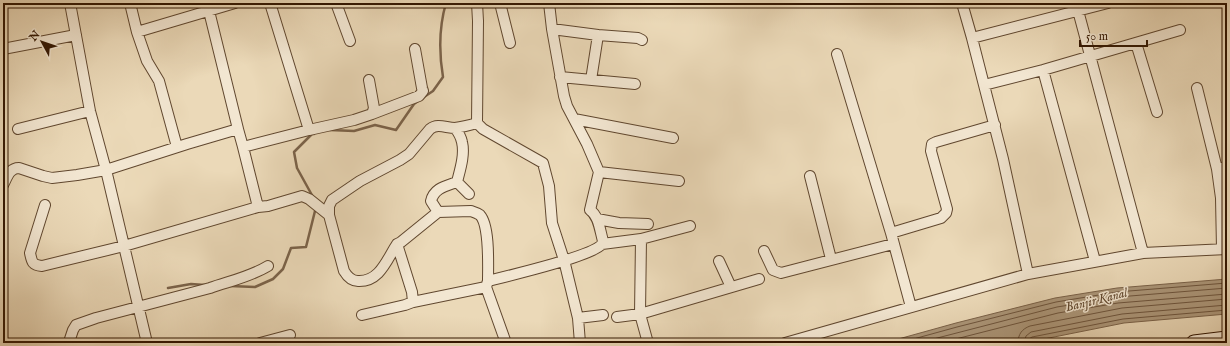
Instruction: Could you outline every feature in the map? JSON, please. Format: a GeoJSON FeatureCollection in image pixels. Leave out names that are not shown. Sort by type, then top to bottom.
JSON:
{"type":"FeatureCollection","features":[{"type":"Feature","properties":{"kind":"street"},"geometry":{"type":"LineString","coordinates":[[70,3],[90,111],[106,170],[147,343]]}},
{"type":"Feature","properties":{"kind":"street"},"geometry":{"type":"LineString","coordinates":[[130,3],[137,32],[147,61],[158,81],[177,147]]}},
{"type":"Feature","properties":{"kind":"street"},"geometry":{"type":"LineString","coordinates":[[137,32],[206,7],[235,3]]}},
{"type":"Feature","properties":{"kind":"street"},"geometry":{"type":"LineString","coordinates":[[270,3],[309,130]]}},
{"type":"Feature","properties":{"kind":"street"},"geometry":{"type":"LineString","coordinates":[[336,3],[350,41]]}},
{"type":"Feature","properties":{"kind":"street"},"geometry":{"type":"LineString","coordinates":[[477,3],[477,123],[483,129],[543,164],[549,186],[552,223],[564,260],[578,318],[580,343]]}},
{"type":"Feature","properties":{"kind":"street"},"geometry":{"type":"LineString","coordinates":[[500,3],[510,43]]}},
{"type":"Feature","properties":{"kind":"street"},"geometry":{"type":"LineString","coordinates":[[362,315],[487,284],[590,252],[599,248],[602,244],[603,241],[598,219],[593,211],[590,210],[599,172],[567,106],[560,78],[549,3]]}},
{"type":"Feature","properties":{"kind":"street"},"geometry":{"type":"LineString","coordinates":[[962,3],[995,125],[1017,217],[1028,274]]}},
{"type":"Feature","properties":{"kind":"street"},"geometry":{"type":"LineString","coordinates":[[972,38],[1077,7],[1108,3]]}},
{"type":"Feature","properties":{"kind":"street"},"geometry":{"type":"LineString","coordinates":[[206,7],[258,207]]}},
{"type":"Feature","properties":{"kind":"street"},"geometry":{"type":"LineString","coordinates":[[1077,7],[1143,253]]}},
{"type":"Feature","properties":{"kind":"street"},"geometry":{"type":"LineString","coordinates":[[552,28],[642,40]]}},
{"type":"Feature","properties":{"kind":"street"},"geometry":{"type":"LineString","coordinates":[[984,85],[1043,70],[1180,30]]}},
{"type":"Feature","properties":{"kind":"street"},"geometry":{"type":"LineString","coordinates":[[3,49],[76,35]]}},
{"type":"Feature","properties":{"kind":"street"},"geometry":{"type":"LineString","coordinates":[[591,80],[598,35]]}},
{"type":"Feature","properties":{"kind":"street"},"geometry":{"type":"LineString","coordinates":[[1136,43],[1156,112]]}},
{"type":"Feature","properties":{"kind":"street"},"geometry":{"type":"LineString","coordinates":[[243,147],[354,120],[419,96],[422,94],[422,88],[415,49]]}},
{"type":"Feature","properties":{"kind":"street"},"geometry":{"type":"LineString","coordinates":[[837,54],[891,233],[911,307]]}},
{"type":"Feature","properties":{"kind":"street"},"geometry":{"type":"LineString","coordinates":[[1043,70],[1095,262]]}},
{"type":"Feature","properties":{"kind":"street"},"geometry":{"type":"LineString","coordinates":[[560,78],[635,84]]}},
{"type":"Feature","properties":{"kind":"street"},"geometry":{"type":"LineString","coordinates":[[369,80],[374,108],[372,114]]}},
{"type":"Feature","properties":{"kind":"street"},"geometry":{"type":"LineString","coordinates":[[785,343],[1028,274],[1143,253],[1224,249],[1221,198],[1222,168],[1197,88]]}},
{"type":"Feature","properties":{"kind":"street"},"geometry":{"type":"LineString","coordinates":[[18,129],[90,111]]}},
{"type":"Feature","properties":{"kind":"street"},"geometry":{"type":"LineString","coordinates":[[574,119],[673,138]]}},
{"type":"Feature","properties":{"kind":"street"},"geometry":{"type":"LineString","coordinates":[[477,123],[455,128],[438,126],[430,129],[409,154],[360,181],[332,200],[327,212],[347,276],[354,281],[364,282],[373,278],[379,273],[397,244],[438,212],[471,211],[481,216],[485,223],[487,240],[487,284],[506,343]]}},
{"type":"Feature","properties":{"kind":"street"},"geometry":{"type":"LineString","coordinates":[[891,233],[941,218],[946,213],[947,209],[931,151],[932,144],[995,125]]}},
{"type":"Feature","properties":{"kind":"street"},"geometry":{"type":"LineString","coordinates":[[455,128],[462,143],[457,182]]}},
{"type":"Feature","properties":{"kind":"street"},"geometry":{"type":"LineString","coordinates":[[3,185],[9,173],[15,168],[52,178],[106,170],[238,129]]}},
{"type":"Feature","properties":{"kind":"street"},"geometry":{"type":"LineString","coordinates":[[599,172],[679,180]]}},
{"type":"Feature","properties":{"kind":"street"},"geometry":{"type":"LineString","coordinates":[[810,176],[831,260]]}},
{"type":"Feature","properties":{"kind":"street"},"geometry":{"type":"LineString","coordinates":[[457,182],[469,194]]}},
{"type":"Feature","properties":{"kind":"street"},"geometry":{"type":"LineString","coordinates":[[438,212],[431,201],[432,195],[438,190],[457,182]]}},
{"type":"Feature","properties":{"kind":"street"},"geometry":{"type":"LineString","coordinates":[[45,205],[30,253],[31,261],[35,265],[42,266],[124,246],[258,207],[268,206],[302,196],[309,199],[327,212]]}},
{"type":"Feature","properties":{"kind":"street"},"geometry":{"type":"LineString","coordinates":[[598,219],[619,223],[648,224]]}},
{"type":"Feature","properties":{"kind":"street"},"geometry":{"type":"LineString","coordinates":[[602,244],[641,239],[690,226]]}},
{"type":"Feature","properties":{"kind":"street"},"geometry":{"type":"LineString","coordinates":[[641,239],[640,314],[648,343]]}},
{"type":"Feature","properties":{"kind":"street"},"geometry":{"type":"LineString","coordinates":[[397,244],[412,292],[413,302]]}},
{"type":"Feature","properties":{"kind":"street"},"geometry":{"type":"LineString","coordinates":[[764,251],[773,270],[781,273],[893,244]]}},
{"type":"Feature","properties":{"kind":"street"},"geometry":{"type":"LineString","coordinates":[[719,261],[731,287]]}},
{"type":"Feature","properties":{"kind":"street"},"geometry":{"type":"LineString","coordinates":[[72,343],[70,340],[76,325],[96,318],[245,278],[268,266]]}},
{"type":"Feature","properties":{"kind":"street"},"geometry":{"type":"LineString","coordinates":[[617,317],[640,314],[759,279]]}},
{"type":"Feature","properties":{"kind":"street"},"geometry":{"type":"LineString","coordinates":[[578,318],[603,315]]}},
{"type":"Feature","properties":{"kind":"street"},"geometry":{"type":"LineString","coordinates":[[260,343],[290,335]]}},
{"type":"Feature","properties":{"kind":"street"},"geometry":{"type":"LineString","coordinates":[[1194,343],[1227,339]]}},
{"type":"Feature","properties":{"kind":"water","name":"Banjir Kanal"},"geometry":{"type":"Polygon","coordinates":[[[1227,279],[1227,314],[1124,323],[1024,343],[884,343],[1055,298],[1117,288],[1227,279]]]}},
{"type":"Feature","properties":{"kind":"waterway"},"geometry":{"type":"LineString","coordinates":[[424,97],[433,91],[443,77],[440,40],[446,3]]}},
{"type":"Feature","properties":{"kind":"waterway"},"geometry":{"type":"LineString","coordinates":[[330,130],[354,131],[375,125],[396,130],[414,104],[418,101]]}},
{"type":"Feature","properties":{"kind":"waterway"},"geometry":{"type":"LineString","coordinates":[[313,197],[297,168],[294,152],[312,134],[314,134]]}},
{"type":"Feature","properties":{"kind":"waterway"},"geometry":{"type":"LineString","coordinates":[[230,286],[255,287],[273,279],[283,269],[291,248],[306,247],[316,207]]}},
{"type":"Feature","properties":{"kind":"waterway"},"geometry":{"type":"LineString","coordinates":[[168,288],[191,284],[205,285]]}}]}
